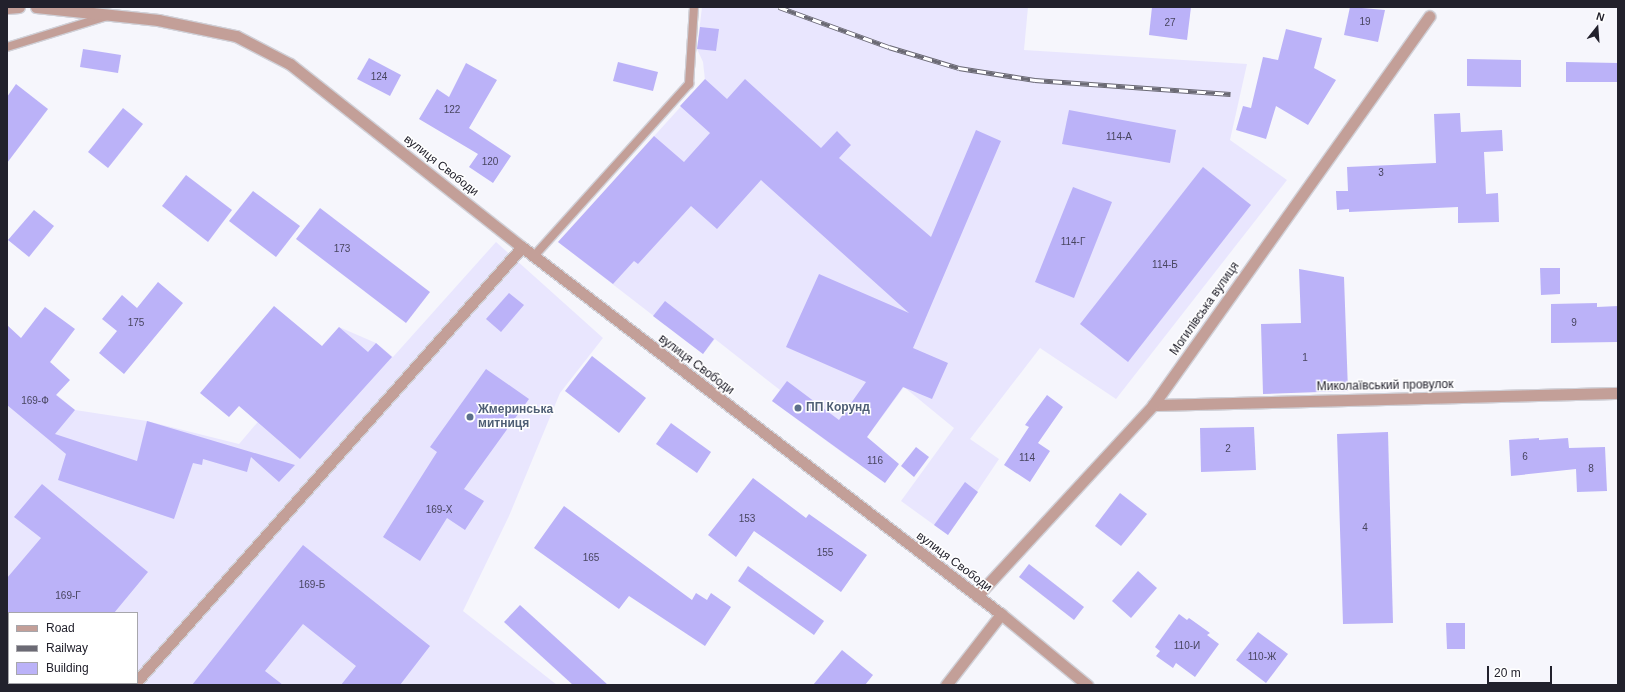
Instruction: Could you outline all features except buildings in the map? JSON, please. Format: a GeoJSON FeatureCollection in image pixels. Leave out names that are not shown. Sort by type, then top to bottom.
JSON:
{"type":"FeatureCollection","features":[{"type":"Feature","properties":{"kind":"street"},"geometry":{"type":"LineString","coordinates":[[7,8],[19,7]]}},
{"type":"Feature","properties":{"kind":"street","name":"вулиця Свободи"},"geometry":{"type":"LineString","coordinates":[[36,7],[158,20],[236,36],[290,64],[522,247],[1001,614],[1087,685]]}},
{"type":"Feature","properties":{"kind":"street","name":"Могилівська вулиця"},"geometry":{"type":"LineString","coordinates":[[977,596],[1154,405],[1429,16]]}},
{"type":"Feature","properties":{"kind":"street"},"geometry":{"type":"LineString","coordinates":[[138,680],[522,247]]}},
{"type":"Feature","properties":{"kind":"street","name":"Миколаївський провулок"},"geometry":{"type":"LineString","coordinates":[[1154,405],[1618,393]]}},
{"type":"Feature","properties":{"kind":"street"},"geometry":{"type":"LineString","coordinates":[[946,685],[1001,614]]}},
{"type":"Feature","properties":{"kind":"lane"},"geometry":{"type":"LineString","coordinates":[[534,256],[689,84],[694,7]]}},
{"type":"Feature","properties":{"kind":"lane"},"geometry":{"type":"LineString","coordinates":[[7,47],[113,14]]}},
{"type":"Feature","properties":{"kind":"shaded area"},"geometry":{"type":"Polygon","coordinates":[[[702,7],[1028,7],[1024,50],[1247,64],[1230,140],[1287,180],[1116,399],[1040,348],[970,439],[999,459],[948,535],[901,501],[954,428],[904,387],[851,459],[772,401],[780,390],[715,339],[703,354],[558,242],[705,80],[703,62],[697,49],[702,7]]]}},
{"type":"Feature","properties":{"kind":"shaded area"},"geometry":{"type":"Polygon","coordinates":[[[496,242],[603,338],[560,393],[509,516],[463,611],[557,685],[7,685],[7,365],[51,390],[75,410],[147,421],[239,444],[339,327],[376,343],[393,357],[496,242]]]}},
{"type":"Feature","properties":{"kind":"railway"},"geometry":{"type":"LineString","coordinates":[[779,7],[889,47],[959,68],[1035,80],[1230,94]]}},
{"type":"Feature","properties":{"kind":"place","name":"ПП Корунд"},"geometry":{"type":"Point","coordinates":[798,408]}},
{"type":"Feature","properties":{"kind":"place","name":"Жмеринська митниця"},"geometry":{"type":"Point","coordinates":[470,417]}}]}
